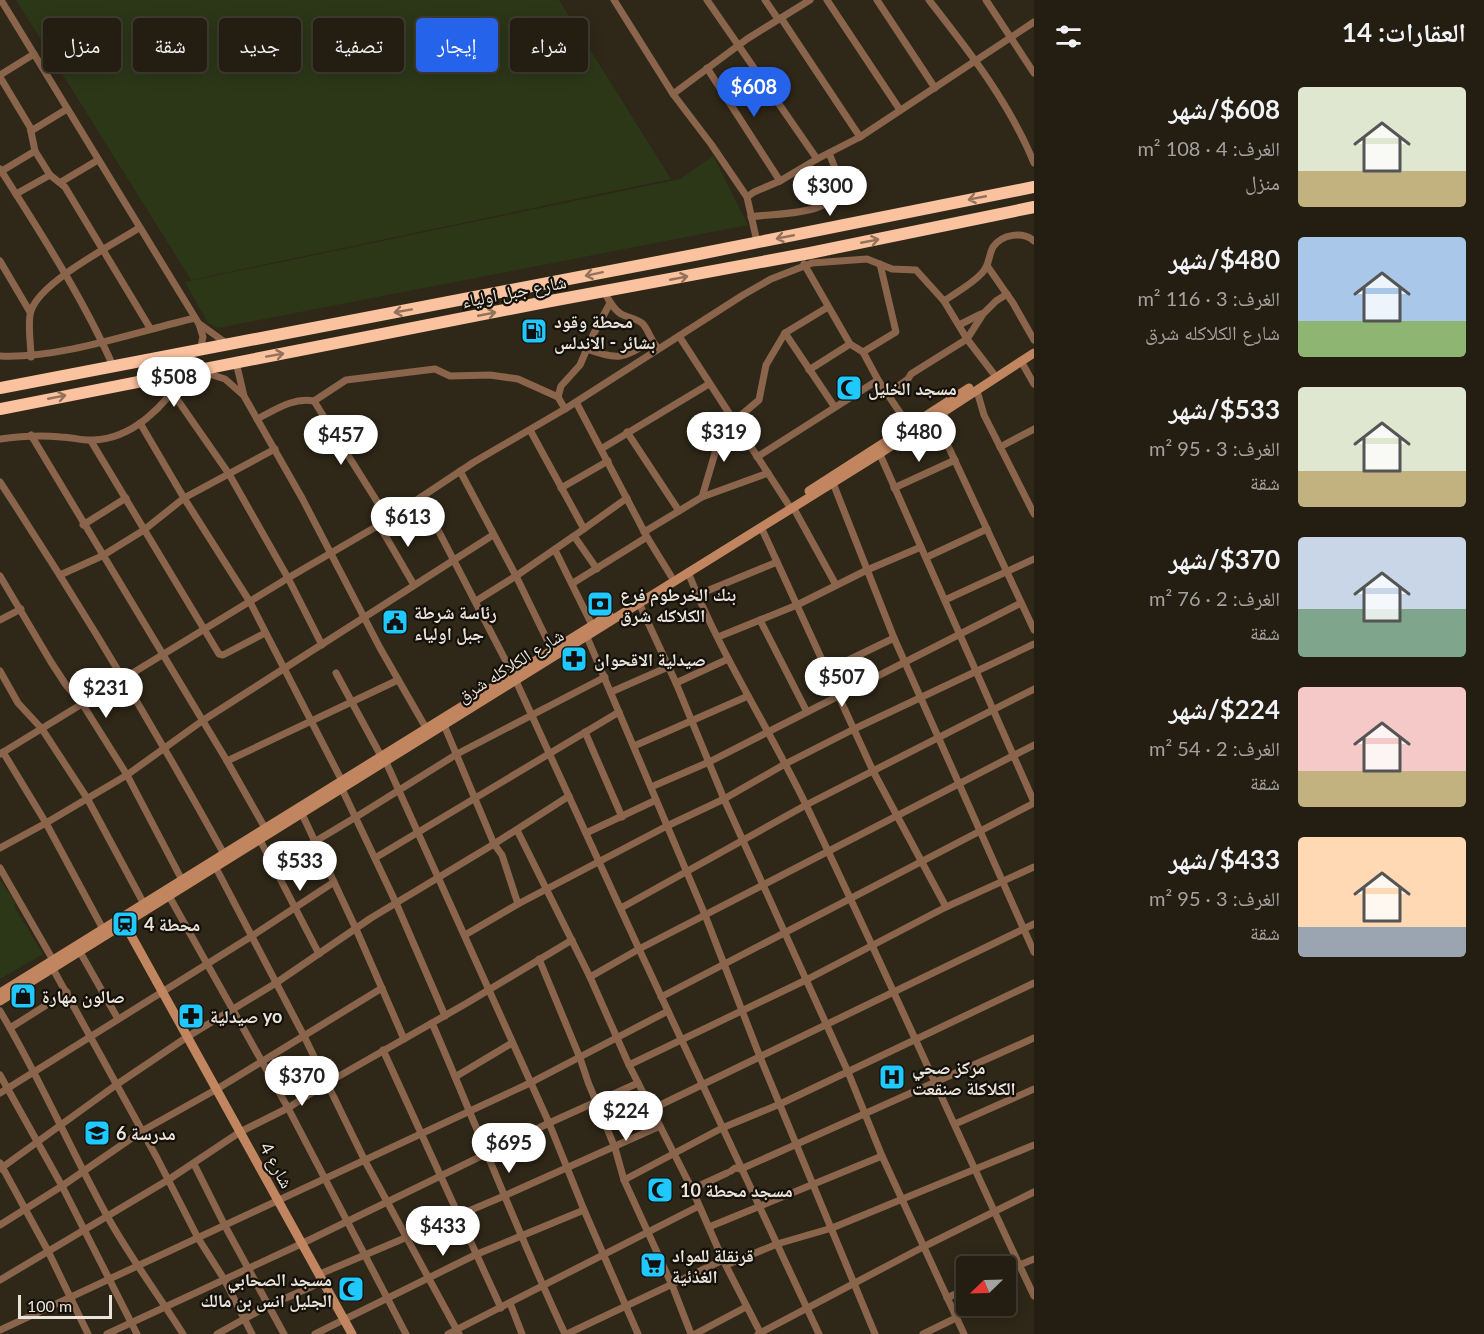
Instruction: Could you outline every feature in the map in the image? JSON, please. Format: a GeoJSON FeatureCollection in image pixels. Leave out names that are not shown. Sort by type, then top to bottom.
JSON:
{"type":"FeatureCollection","features":[{"type":"Feature","properties":{"kind":"highway","name":"شارع جبل اولياء"},"geometry":{"type":"LineString","coordinates":[[0,388],[1034,187]]}},
{"type":"Feature","properties":{"kind":"highway","name":"شارع جبل اولياء"},"geometry":{"type":"LineString","coordinates":[[0,409],[604,291],[803,260],[1034,207]]}},
{"type":"Feature","properties":{"kind":"highway"},"geometry":{"type":"LineString","coordinates":[[649,283],[652,263]]}},
{"type":"Feature","properties":{"kind":"highway"},"geometry":{"type":"LineString","coordinates":[[621,288],[628,267]]}},
{"type":"Feature","properties":{"kind":"street"},"geometry":{"type":"LineString","coordinates":[[1,0],[197,321],[203,337],[200,350]]}},
{"type":"Feature","properties":{"kind":"street"},"geometry":{"type":"LineString","coordinates":[[614,0],[673,94],[747,197],[757,242]]}},
{"type":"Feature","properties":{"kind":"street"},"geometry":{"type":"LineString","coordinates":[[706,0],[817,159]]}},
{"type":"Feature","properties":{"kind":"street"},"geometry":{"type":"LineString","coordinates":[[765,0],[860,137]]}},
{"type":"Feature","properties":{"kind":"street"},"geometry":{"type":"LineString","coordinates":[[673,94],[737,46],[810,0]]}},
{"type":"Feature","properties":{"kind":"street"},"geometry":{"type":"LineString","coordinates":[[827,0],[900,110]]}},
{"type":"Feature","properties":{"kind":"street"},"geometry":{"type":"LineString","coordinates":[[877,0],[935,88]]}},
{"type":"Feature","properties":{"kind":"street"},"geometry":{"type":"LineString","coordinates":[[929,0],[976,59],[1005,105],[1034,163]]}},
{"type":"Feature","properties":{"kind":"street"},"geometry":{"type":"LineString","coordinates":[[986,0],[1034,73]]}},
{"type":"Feature","properties":{"kind":"street"},"geometry":{"type":"LineString","coordinates":[[747,197],[860,137],[1034,22]]}},
{"type":"Feature","properties":{"kind":"street"},"geometry":{"type":"LineString","coordinates":[[34,54],[0,76],[31,131],[35,151],[50,175],[61,182],[150,328]]}},
{"type":"Feature","properties":{"kind":"street"},"geometry":{"type":"LineString","coordinates":[[707,68],[780,181]]}},
{"type":"Feature","properties":{"kind":"street"},"geometry":{"type":"LineString","coordinates":[[31,131],[66,109]]}},
{"type":"Feature","properties":{"kind":"street"},"geometry":{"type":"LineString","coordinates":[[35,151],[0,171],[64,275],[113,366]]}},
{"type":"Feature","properties":{"kind":"street"},"geometry":{"type":"LineString","coordinates":[[751,218],[826,205],[836,193],[838,180],[829,153]]}},
{"type":"Feature","properties":{"kind":"street"},"geometry":{"type":"LineString","coordinates":[[61,182],[98,160]]}},
{"type":"Feature","properties":{"kind":"street"},"geometry":{"type":"LineString","coordinates":[[16,194],[50,175]]}},
{"type":"Feature","properties":{"kind":"street"},"geometry":{"type":"LineString","coordinates":[[30,312],[42,291],[139,228]]}},
{"type":"Feature","properties":{"kind":"street"},"geometry":{"type":"LineString","coordinates":[[945,301],[976,279],[988,267],[993,247],[1002,239],[1020,234],[1034,241]]}},
{"type":"Feature","properties":{"kind":"street"},"geometry":{"type":"LineString","coordinates":[[103,929],[46,823],[2,753],[379,525],[460,471],[565,409],[658,348],[803,260],[835,263],[867,259],[892,269],[916,270],[945,301],[967,339],[993,373]]}},
{"type":"Feature","properties":{"kind":"street"},"geometry":{"type":"LineString","coordinates":[[803,260],[850,344],[863,352],[878,380],[909,426]]}},
{"type":"Feature","properties":{"kind":"street"},"geometry":{"type":"LineString","coordinates":[[0,261],[30,312],[31,357]]}},
{"type":"Feature","properties":{"kind":"street"},"geometry":{"type":"LineString","coordinates":[[863,352],[896,332],[880,264]]}},
{"type":"Feature","properties":{"kind":"street"},"geometry":{"type":"LineString","coordinates":[[988,267],[1034,340]]}},
{"type":"Feature","properties":{"kind":"street"},"geometry":{"type":"LineString","coordinates":[[604,291],[610,303],[621,314],[645,326],[651,340],[658,348]]}},
{"type":"Feature","properties":{"kind":"street"},"geometry":{"type":"LineString","coordinates":[[887,394],[909,379],[911,374],[967,339],[983,314],[1007,294]]}},
{"type":"Feature","properties":{"kind":"street"},"geometry":{"type":"LineString","coordinates":[[558,397],[561,386],[580,365],[610,303]]}},
{"type":"Feature","properties":{"kind":"street"},"geometry":{"type":"LineString","coordinates":[[702,497],[718,443],[734,421],[759,400],[766,365],[785,333],[828,307]]}},
{"type":"Feature","properties":{"kind":"street"},"geometry":{"type":"LineString","coordinates":[[959,325],[983,314]]}},
{"type":"Feature","properties":{"kind":"street"},"geometry":{"type":"LineString","coordinates":[[0,356],[31,357],[102,342],[150,328],[197,321],[219,340],[229,344]]}},
{"type":"Feature","properties":{"kind":"street"},"geometry":{"type":"LineString","coordinates":[[785,333],[834,406]]}},
{"type":"Feature","properties":{"kind":"street"},"geometry":{"type":"LineString","coordinates":[[679,336],[708,384],[790,505],[836,585]]}},
{"type":"Feature","properties":{"kind":"street"},"geometry":{"type":"LineString","coordinates":[[587,349],[615,358],[629,354],[651,340]]}},
{"type":"Feature","properties":{"kind":"street"},"geometry":{"type":"LineString","coordinates":[[809,370],[850,344]]}},
{"type":"Feature","properties":{"kind":"street","name":"شارع الكلاكله شرق"},"geometry":{"type":"LineString","coordinates":[[383,759],[426,728],[587,637],[761,527],[790,505],[833,483],[909,426],[1034,346]]}},
{"type":"Feature","properties":{"kind":"street","name":"شارع الكلاكله شرق"},"geometry":{"type":"LineString","coordinates":[[0,993],[80,952],[144,904],[182,880],[265,828],[444,725],[552,650],[935,418],[1034,353]]}},
{"type":"Feature","properties":{"kind":"street"},"geometry":{"type":"LineString","coordinates":[[1021,361],[1034,384]]}},
{"type":"Feature","properties":{"kind":"street"},"geometry":{"type":"LineString","coordinates":[[236,362],[244,396],[426,728]]}},
{"type":"Feature","properties":{"kind":"street"},"geometry":{"type":"LineString","coordinates":[[257,419],[294,401],[314,401],[346,380],[435,369],[450,376],[490,375],[518,379],[558,397],[565,409]]}},
{"type":"Feature","properties":{"kind":"street"},"geometry":{"type":"LineString","coordinates":[[197,371],[218,375],[244,396]]}},
{"type":"Feature","properties":{"kind":"street"},"geometry":{"type":"LineString","coordinates":[[0,439],[31,435],[91,441],[111,438],[140,423],[172,392],[184,373]]}},
{"type":"Feature","properties":{"kind":"street"},"geometry":{"type":"LineString","coordinates":[[757,457],[878,380]]}},
{"type":"Feature","properties":{"kind":"street"},"geometry":{"type":"LineString","coordinates":[[601,449],[708,384]]}},
{"type":"Feature","properties":{"kind":"street"},"geometry":{"type":"LineString","coordinates":[[977,391],[984,415],[1034,514]]}},
{"type":"Feature","properties":{"kind":"street"},"geometry":{"type":"LineString","coordinates":[[172,392],[229,474],[288,578],[322,645]]}},
{"type":"Feature","properties":{"kind":"street"},"geometry":{"type":"LineString","coordinates":[[314,401],[388,519]]}},
{"type":"Feature","properties":{"kind":"street"},"geometry":{"type":"LineString","coordinates":[[576,402],[646,535],[671,576]]}},
{"type":"Feature","properties":{"kind":"street"},"geometry":{"type":"LineString","coordinates":[[935,418],[1034,630]]}},
{"type":"Feature","properties":{"kind":"street"},"geometry":{"type":"LineString","coordinates":[[140,423],[250,602],[342,785],[445,1016]]}},
{"type":"Feature","properties":{"kind":"street"},"geometry":{"type":"LineString","coordinates":[[530,429],[584,529]]}},
{"type":"Feature","properties":{"kind":"street"},"geometry":{"type":"LineString","coordinates":[[1000,447],[1034,429]]}},
{"type":"Feature","properties":{"kind":"street"},"geometry":{"type":"LineString","coordinates":[[627,432],[680,511]]}},
{"type":"Feature","properties":{"kind":"street"},"geometry":{"type":"LineString","coordinates":[[31,435],[265,828]]}},
{"type":"Feature","properties":{"kind":"street"},"geometry":{"type":"LineString","coordinates":[[91,441],[221,655],[265,633]]}},
{"type":"Feature","properties":{"kind":"street"},"geometry":{"type":"LineString","coordinates":[[60,575],[102,556],[144,530],[184,498],[275,449]]}},
{"type":"Feature","properties":{"kind":"street"},"geometry":{"type":"LineString","coordinates":[[662,997],[784,932],[922,863],[1034,802],[878,451]]}},
{"type":"Feature","properties":{"kind":"street"},"geometry":{"type":"LineString","coordinates":[[894,488],[955,460]]}},
{"type":"Feature","properties":{"kind":"street"},"geometry":{"type":"LineString","coordinates":[[561,489],[608,461]]}},
{"type":"Feature","properties":{"kind":"street"},"geometry":{"type":"LineString","coordinates":[[460,471],[516,576],[552,650]]}},
{"type":"Feature","properties":{"kind":"street"},"geometry":{"type":"LineString","coordinates":[[573,583],[702,497],[768,473]]}},
{"type":"Feature","properties":{"kind":"street"},"geometry":{"type":"LineString","coordinates":[[0,482],[166,748],[224,854]]}},
{"type":"Feature","properties":{"kind":"street"},"geometry":{"type":"LineString","coordinates":[[833,483],[904,662],[1034,952]]}},
{"type":"Feature","properties":{"kind":"street"},"geometry":{"type":"LineString","coordinates":[[421,497],[514,678],[819,1334]]}},
{"type":"Feature","properties":{"kind":"street"},"geometry":{"type":"LineString","coordinates":[[83,525],[126,498]]}},
{"type":"Feature","properties":{"kind":"street"},"geometry":{"type":"LineString","coordinates":[[476,601],[555,550],[627,498]]}},
{"type":"Feature","properties":{"kind":"street"},"geometry":{"type":"LineString","coordinates":[[379,525],[414,585]]}},
{"type":"Feature","properties":{"kind":"street"},"geometry":{"type":"LineString","coordinates":[[761,527],[873,771],[946,907]]}},
{"type":"Feature","properties":{"kind":"street"},"geometry":{"type":"LineString","coordinates":[[927,557],[987,529]]}},
{"type":"Feature","properties":{"kind":"street"},"geometry":{"type":"LineString","coordinates":[[0,848],[127,775],[202,720],[493,535]]}},
{"type":"Feature","properties":{"kind":"street"},"geometry":{"type":"LineString","coordinates":[[574,536],[597,568]]}},
{"type":"Feature","properties":{"kind":"street"},"geometry":{"type":"LineString","coordinates":[[718,637],[797,605],[867,570],[921,547]]}},
{"type":"Feature","properties":{"kind":"street"},"geometry":{"type":"LineString","coordinates":[[555,550],[592,625]]}},
{"type":"Feature","properties":{"kind":"street"},"geometry":{"type":"LineString","coordinates":[[945,600],[1034,559]]}},
{"type":"Feature","properties":{"kind":"street"},"geometry":{"type":"LineString","coordinates":[[697,595],[777,562]]}},
{"type":"Feature","properties":{"kind":"street"},"geometry":{"type":"LineString","coordinates":[[688,573],[728,659],[806,805],[917,1039],[1034,1296]]}},
{"type":"Feature","properties":{"kind":"street"},"geometry":{"type":"LineString","coordinates":[[0,576],[61,677],[83,705],[127,775],[182,880]]}},
{"type":"Feature","properties":{"kind":"street"},"geometry":{"type":"LineString","coordinates":[[639,603],[676,683],[724,799],[848,1072],[882,1156],[964,1334]]}},
{"type":"Feature","properties":{"kind":"street"},"geometry":{"type":"LineString","coordinates":[[651,787],[709,762],[1021,603]]}},
{"type":"Feature","properties":{"kind":"street"},"geometry":{"type":"LineString","coordinates":[[0,620],[21,609]]}},
{"type":"Feature","properties":{"kind":"street"},"geometry":{"type":"LineString","coordinates":[[760,620],[807,712]]}},
{"type":"Feature","properties":{"kind":"street"},"geometry":{"type":"LineString","coordinates":[[587,637],[705,915],[744,1010],[760,1057],[875,1334]]}},
{"type":"Feature","properties":{"kind":"street"},"geometry":{"type":"LineString","coordinates":[[828,670],[894,638]]}},
{"type":"Feature","properties":{"kind":"street"},"geometry":{"type":"LineString","coordinates":[[465,935],[518,904],[667,826],[724,799],[785,764],[1034,644]]}},
{"type":"Feature","properties":{"kind":"street"},"geometry":{"type":"LineString","coordinates":[[676,683],[728,659]]}},
{"type":"Feature","properties":{"kind":"street"},"geometry":{"type":"LineString","coordinates":[[611,692],[668,666]]}},
{"type":"Feature","properties":{"kind":"street"},"geometry":{"type":"LineString","coordinates":[[0,671],[18,703],[42,729],[87,798],[144,904]]}},
{"type":"Feature","properties":{"kind":"street"},"geometry":{"type":"LineString","coordinates":[[336,673],[383,759],[465,935],[549,1124],[566,1169],[638,1334]]}},
{"type":"Feature","properties":{"kind":"street"},"geometry":{"type":"LineString","coordinates":[[274,866],[457,754],[605,677]]}},
{"type":"Feature","properties":{"kind":"street"},"geometry":{"type":"LineString","coordinates":[[227,761],[398,680]]}},
{"type":"Feature","properties":{"kind":"street"},"geometry":{"type":"LineString","coordinates":[[621,908],[806,805],[1034,689]]}},
{"type":"Feature","properties":{"kind":"street"},"geometry":{"type":"LineString","coordinates":[[633,746],[748,696]]}},
{"type":"Feature","properties":{"kind":"street"},"geometry":{"type":"LineString","coordinates":[[375,858],[620,712]]}},
{"type":"Feature","properties":{"kind":"street"},"geometry":{"type":"LineString","coordinates":[[444,725],[494,844],[502,855],[518,904]]}},
{"type":"Feature","properties":{"kind":"street"},"geometry":{"type":"LineString","coordinates":[[585,732],[622,817]]}},
{"type":"Feature","properties":{"kind":"street"},"geometry":{"type":"LineString","coordinates":[[590,977],[639,949],[1034,745]]}},
{"type":"Feature","properties":{"kind":"street","name":"شارع الكلاكله شرق"},"geometry":{"type":"LineString","coordinates":[[0,1001],[103,929],[123,921],[216,868],[302,814],[342,785]]}},
{"type":"Feature","properties":{"kind":"street"},"geometry":{"type":"LineString","coordinates":[[88,1334],[48,1251],[1,1166],[187,1037],[276,983],[396,903],[569,796]]}},
{"type":"Feature","properties":{"kind":"street"},"geometry":{"type":"LineString","coordinates":[[586,833],[656,800]]}},
{"type":"Feature","properties":{"kind":"street"},"geometry":{"type":"LineString","coordinates":[[302,814],[404,1039]]}},
{"type":"Feature","properties":{"kind":"street"},"geometry":{"type":"LineString","coordinates":[[517,830],[590,977],[629,1065],[692,1189],[760,1334],[923,1247],[1034,1192]]}},
{"type":"Feature","properties":{"kind":"street"},"geometry":{"type":"LineString","coordinates":[[260,840],[319,954]]}},
{"type":"Feature","properties":{"kind":"street"},"geometry":{"type":"LineString","coordinates":[[629,1065],[806,980],[946,907],[1034,867]]}},
{"type":"Feature","properties":{"kind":"street"},"geometry":{"type":"LineString","coordinates":[[0,868],[198,1238],[224,1279],[252,1334]]}},
{"type":"Feature","properties":{"kind":"street"},"geometry":{"type":"LineString","coordinates":[[216,868],[304,1036],[386,1202],[458,1332]]}},
{"type":"Feature","properties":{"kind":"street"},"geometry":{"type":"LineString","coordinates":[[0,1093],[252,936],[334,882]]}},
{"type":"Feature","properties":{"kind":"street"},"geometry":{"type":"LineString","coordinates":[[169,896],[288,1107],[406,1334]]}},
{"type":"Feature","properties":{"kind":"street","name":"شارع 4"},"geometry":{"type":"LineString","coordinates":[[123,921],[352,1334]]}},
{"type":"Feature","properties":{"kind":"street"},"geometry":{"type":"LineString","coordinates":[[652,1109],[1034,924]]}},
{"type":"Feature","properties":{"kind":"street"},"geometry":{"type":"LineString","coordinates":[[0,1280],[194,1164],[240,1132],[288,1107],[572,940]]}},
{"type":"Feature","properties":{"kind":"street"},"geometry":{"type":"LineString","coordinates":[[80,952],[118,1019]]}},
{"type":"Feature","properties":{"kind":"street"},"geometry":{"type":"LineString","coordinates":[[539,959],[615,1148],[624,1180],[693,1334],[746,1307]]}},
{"type":"Feature","properties":{"kind":"street"},"geometry":{"type":"LineString","coordinates":[[624,1180],[722,1128],[780,1104],[1034,983]]}},
{"type":"Feature","properties":{"kind":"street"},"geometry":{"type":"LineString","coordinates":[[0,1225],[142,1131],[217,1089],[382,988]]}},
{"type":"Feature","properties":{"kind":"street"},"geometry":{"type":"LineString","coordinates":[[10,1028],[67,993]]}},
{"type":"Feature","properties":{"kind":"street"},"geometry":{"type":"LineString","coordinates":[[0,1011],[108,1217],[137,1267],[183,1334]]}},
{"type":"Feature","properties":{"kind":"street"},"geometry":{"type":"LineString","coordinates":[[1,1330],[530,1083],[668,1011]]}},
{"type":"Feature","properties":{"kind":"street"},"geometry":{"type":"LineString","coordinates":[[432,1023],[504,1196],[566,1334],[725,1262],[831,1228],[1034,1145]]}},
{"type":"Feature","properties":{"kind":"street"},"geometry":{"type":"LineString","coordinates":[[692,1189],[735,1168],[741,1169],[1034,1038]]}},
{"type":"Feature","properties":{"kind":"street"},"geometry":{"type":"LineString","coordinates":[[455,1077],[512,1043]]}},
{"type":"Feature","properties":{"kind":"street"},"geometry":{"type":"LineString","coordinates":[[383,1050],[501,1308]]}},
{"type":"Feature","properties":{"kind":"street"},"geometry":{"type":"LineString","coordinates":[[0,1075],[85,1229],[137,1334]]}},
{"type":"Feature","properties":{"kind":"street"},"geometry":{"type":"LineString","coordinates":[[107,1334],[638,1083]]}},
{"type":"Feature","properties":{"kind":"street"},"geometry":{"type":"LineString","coordinates":[[955,1124],[1034,1089]]}},
{"type":"Feature","properties":{"kind":"street"},"geometry":{"type":"LineString","coordinates":[[217,1334],[365,1254],[615,1148],[660,1126]]}},
{"type":"Feature","properties":{"kind":"street"},"geometry":{"type":"LineString","coordinates":[[709,1227],[814,1186],[882,1156]]}},
{"type":"Feature","properties":{"kind":"street"},"geometry":{"type":"LineString","coordinates":[[194,1164],[284,1334]]}},
{"type":"Feature","properties":{"kind":"street"},"geometry":{"type":"LineString","coordinates":[[448,1334],[458,1332],[699,1206]]}},
{"type":"Feature","properties":{"kind":"street"},"geometry":{"type":"LineString","coordinates":[[315,1334],[475,1255],[584,1210]]}},
{"type":"Feature","properties":{"kind":"street"},"geometry":{"type":"LineString","coordinates":[[1016,1266],[1034,1259]]}},
{"type":"Feature","properties":{"kind":"street"},"geometry":{"type":"LineString","coordinates":[[947,1298],[956,1294]]}},
{"type":"Feature","properties":{"kind":"street"},"geometry":{"type":"LineString","coordinates":[[510,1303],[522,1334]]}},
{"type":"Feature","properties":{"kind":"street"},"geometry":{"type":"LineString","coordinates":[[923,1334],[956,1318]]}},
{"type":"Feature","properties":{"kind":"green space"},"geometry":{"type":"Polygon","coordinates":[[[16,0],[559,0],[570,18],[510,18],[510,72],[588,72],[588,46],[671,179],[191,280],[61,72],[121,72],[121,18],[43,18],[43,43],[16,0]]]}},
{"type":"Feature","properties":{"kind":"green space"},"geometry":{"type":"Polygon","coordinates":[[[713,156],[748,225],[218,328],[208,323],[185,282],[680,179],[713,156]]]}},
{"type":"Feature","properties":{"kind":"green space"},"geometry":{"type":"Polygon","coordinates":[[[0,880],[16,903],[14,906],[43,954],[0,979],[0,880]]]}},
{"type":"Feature","properties":{"kind":"place","name":"محطة وقود بشائر - الاندلس"},"geometry":{"type":"Point","coordinates":[534,331]}},
{"type":"Feature","properties":{"kind":"place","name":"مسجد الخليل"},"geometry":{"type":"Point","coordinates":[849,388]}},
{"type":"Feature","properties":{"kind":"place","name":"بنك الخرطوم فرع الكلاكله شرق"},"geometry":{"type":"Point","coordinates":[600,604]}},
{"type":"Feature","properties":{"kind":"place","name":"رئاسة شرطة جبل اولياء"},"geometry":{"type":"Point","coordinates":[395,622]}},
{"type":"Feature","properties":{"kind":"place","name":"صيدلية الاقحوان"},"geometry":{"type":"Point","coordinates":[574,659]}},
{"type":"Feature","properties":{"kind":"place","name":"محطة 4"},"geometry":{"type":"Point","coordinates":[125,924]}},
{"type":"Feature","properties":{"kind":"place","name":"صالون مهارة"},"geometry":{"type":"Point","coordinates":[23,996]}},
{"type":"Feature","properties":{"kind":"place","name":"صيدلية yo"},"geometry":{"type":"Point","coordinates":[191,1016]}},
{"type":"Feature","properties":{"kind":"place","name":"مركز صحي الكلاكلة صنقعت"},"geometry":{"type":"Point","coordinates":[892,1077]}},
{"type":"Feature","properties":{"kind":"place","name":"مدرسة 6"},"geometry":{"type":"Point","coordinates":[97,1133]}},
{"type":"Feature","properties":{"kind":"place","name":"مسجد محطة 10"},"geometry":{"type":"Point","coordinates":[660,1190]}},
{"type":"Feature","properties":{"kind":"place","name":"قرنقلة للمواد الغذئية"},"geometry":{"type":"Point","coordinates":[653,1265]}},
{"type":"Feature","properties":{"kind":"place","name":"مسجد الصحابي الجليل انس بن مالك"},"geometry":{"type":"Point","coordinates":[351,1289]}}]}
